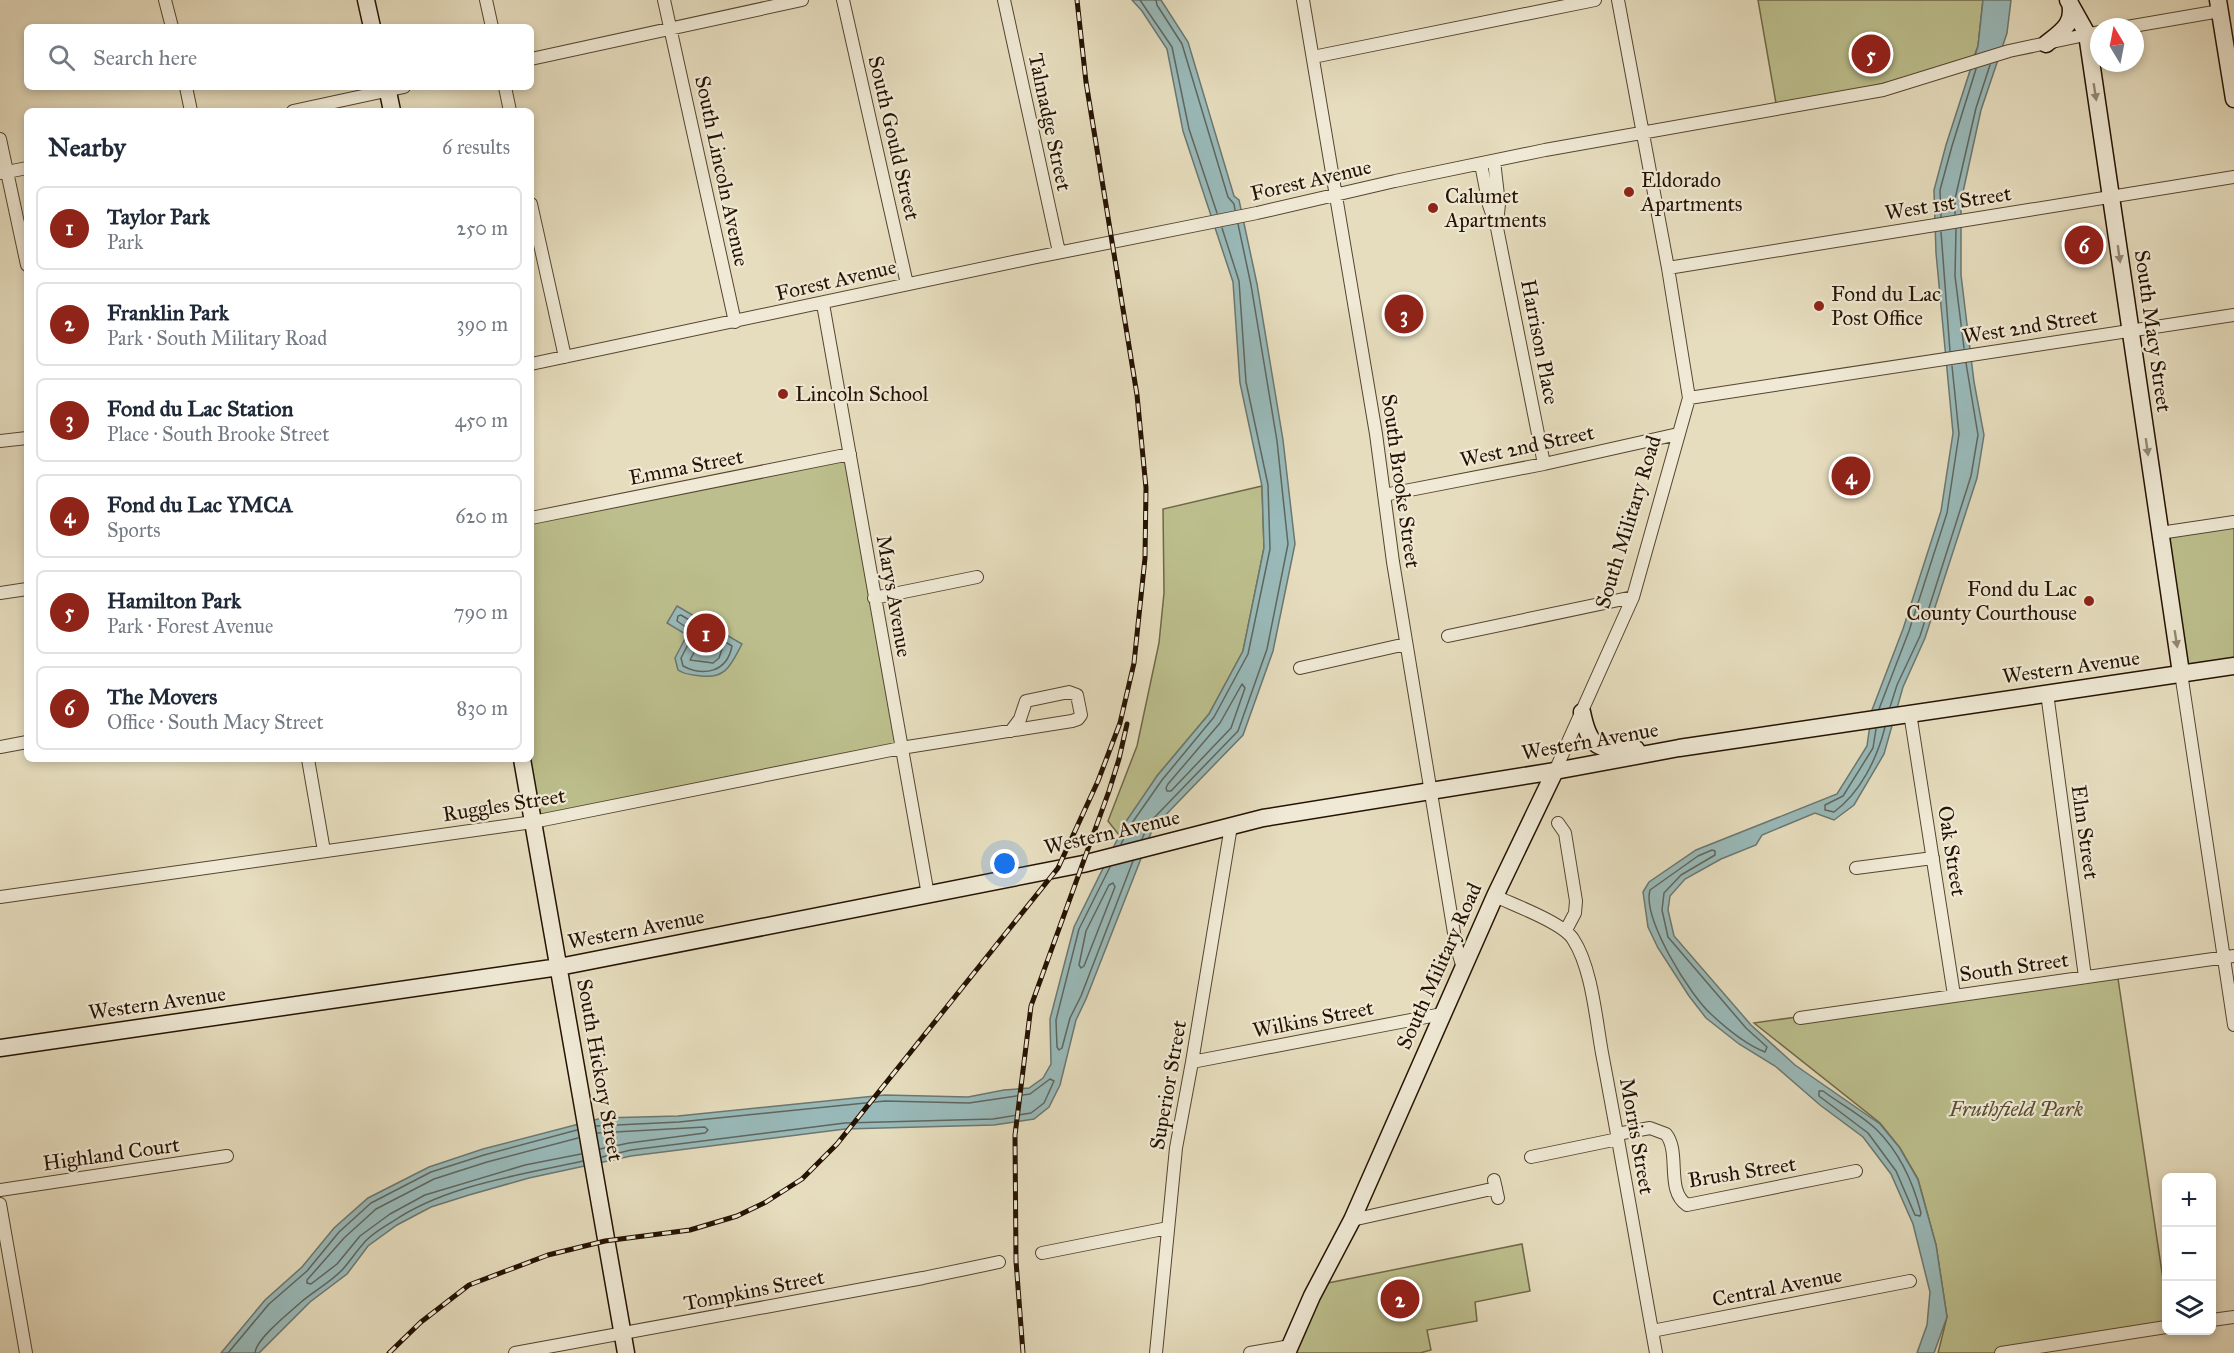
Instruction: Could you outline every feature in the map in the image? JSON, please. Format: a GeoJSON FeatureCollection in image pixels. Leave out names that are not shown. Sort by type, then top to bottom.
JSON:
{"type":"FeatureCollection","features":[{"type":"Feature","properties":{"kind":"street"},"geometry":{"type":"LineString","coordinates":[[165,0],[171,24]]}},
{"type":"Feature","properties":{"kind":"street"},"geometry":{"type":"LineString","coordinates":[[366,0],[371,24]]}},
{"type":"Feature","properties":{"kind":"street"},"geometry":{"type":"LineString","coordinates":[[486,0],[491,24]]}},
{"type":"Feature","properties":{"kind":"street","name":"South Lincoln Avenue"},"geometry":{"type":"LineString","coordinates":[[664,0],[735,322]]}},
{"type":"Feature","properties":{"kind":"street"},"geometry":{"type":"LineString","coordinates":[[534,58],[802,0]]}},
{"type":"Feature","properties":{"kind":"street","name":"South Gould Street"},"geometry":{"type":"LineString","coordinates":[[843,0],[907,284]]}},
{"type":"Feature","properties":{"kind":"street","name":"Talmadge Street"},"geometry":{"type":"LineString","coordinates":[[1004,0],[1059,252]]}},
{"type":"Feature","properties":{"kind":"street","name":"South Brooke Street"},"geometry":{"type":"LineString","coordinates":[[1303,0],[1384,495],[1406,644],[1456,945],[1463,968]]}},
{"type":"Feature","properties":{"kind":"street"},"geometry":{"type":"LineString","coordinates":[[1312,57],[1595,0]]}},
{"type":"Feature","properties":{"kind":"street","name":"South Military Road"},"geometry":{"type":"LineString","coordinates":[[1289,1349],[1312,1296],[1352,1220],[1495,896],[1555,771],[1633,597],[1689,398],[1668,268],[1617,0]]}},
{"type":"Feature","properties":{"kind":"street"},"geometry":{"type":"LineString","coordinates":[[2046,44],[2069,22],[2072,15],[2069,1]]}},
{"type":"Feature","properties":{"kind":"street","name":"South Macy Street"},"geometry":{"type":"LineString","coordinates":[[2069,1],[2090,29]]}},
{"type":"Feature","properties":{"kind":"street"},"geometry":{"type":"LineString","coordinates":[[2144,23],[2219,5],[2234,99]]}},
{"type":"Feature","properties":{"kind":"street","name":"Forest Avenue"},"geometry":{"type":"LineString","coordinates":[[534,363],[823,304],[1059,252],[1206,224],[1395,181],[1643,132],[1883,90],[2004,53],[2090,34]]}},
{"type":"Feature","properties":{"kind":"street","name":"South Macy Street"},"geometry":{"type":"LineString","coordinates":[[2097,72],[2111,196],[2181,673]]}},
{"type":"Feature","properties":{"kind":"street"},"geometry":{"type":"LineString","coordinates":[[187,90],[190,108]]}},
{"type":"Feature","properties":{"kind":"street"},"geometry":{"type":"LineString","coordinates":[[306,108],[384,90]]}},
{"type":"Feature","properties":{"kind":"street"},"geometry":{"type":"LineString","coordinates":[[393,90],[393,108]]}},
{"type":"Feature","properties":{"kind":"street"},"geometry":{"type":"LineString","coordinates":[[506,90],[509,108]]}},
{"type":"Feature","properties":{"kind":"street"},"geometry":{"type":"LineString","coordinates":[[0,140],[4,173],[24,253]]}},
{"type":"Feature","properties":{"kind":"street","name":"Harrison Place"},"geometry":{"type":"LineString","coordinates":[[1494,161],[1499,204],[1497,228]]}},
{"type":"Feature","properties":{"kind":"street","name":"Harrison Place"},"geometry":{"type":"LineString","coordinates":[[1481,164],[1489,205],[1497,228],[1544,464]]}},
{"type":"Feature","properties":{"kind":"street"},"geometry":{"type":"LineString","coordinates":[[4,173],[24,169]]}},
{"type":"Feature","properties":{"kind":"street","name":"West 1st Street"},"geometry":{"type":"LineString","coordinates":[[1668,268],[2234,177]]}},
{"type":"Feature","properties":{"kind":"street"},"geometry":{"type":"LineString","coordinates":[[534,218],[565,357]]}},
{"type":"Feature","properties":{"kind":"street","name":"Marys Avenue"},"geometry":{"type":"LineString","coordinates":[[823,304],[928,895]]}},
{"type":"Feature","properties":{"kind":"street","name":"West 2nd Street"},"geometry":{"type":"LineString","coordinates":[[1689,398],[2234,315]]}},
{"type":"Feature","properties":{"kind":"street","name":"West 2nd Street"},"geometry":{"type":"LineString","coordinates":[[1384,495],[1544,464],[1678,434]]}},
{"type":"Feature","properties":{"kind":"street"},"geometry":{"type":"LineString","coordinates":[[0,441],[24,438]]}},
{"type":"Feature","properties":{"kind":"street","name":"Emma Street"},"geometry":{"type":"LineString","coordinates":[[534,517],[849,454]]}},
{"type":"Feature","properties":{"kind":"street"},"geometry":{"type":"LineString","coordinates":[[2160,533],[2234,522]]}},
{"type":"Feature","properties":{"kind":"street"},"geometry":{"type":"LineString","coordinates":[[874,598],[977,577]]}},
{"type":"Feature","properties":{"kind":"street"},"geometry":{"type":"LineString","coordinates":[[0,593],[24,589]]}},
{"type":"Feature","properties":{"kind":"street"},"geometry":{"type":"LineString","coordinates":[[1448,636],[1633,597]]}},
{"type":"Feature","properties":{"kind":"street"},"geometry":{"type":"LineString","coordinates":[[1300,668],[1406,644]]}},
{"type":"Feature","properties":{"kind":"street","name":"Western Avenue"},"geometry":{"type":"LineString","coordinates":[[0,1048],[559,968],[1098,861],[1273,816],[1555,771],[1679,748],[2234,666]]}},
{"type":"Feature","properties":{"kind":"street"},"geometry":{"type":"LineString","coordinates":[[2181,673],[2229,956],[2234,1025]]}},
{"type":"Feature","properties":{"kind":"street","name":"Ruggles Street"},"geometry":{"type":"LineString","coordinates":[[0,897],[533,822],[901,748],[1011,731],[1078,719],[1081,715],[1077,695],[1069,692],[1026,700],[1020,719],[1011,731]]}},
{"type":"Feature","properties":{"kind":"street","name":"Elm Street"},"geometry":{"type":"LineString","coordinates":[[2047,693],[2085,977]]}},
{"type":"Feature","properties":{"kind":"street"},"geometry":{"type":"LineString","coordinates":[[1582,712],[1588,736],[1599,745],[1609,749],[1679,748]]}},
{"type":"Feature","properties":{"kind":"street","name":"Oak Street"},"geometry":{"type":"LineString","coordinates":[[1905,714],[1933,858],[1954,995]]}},
{"type":"Feature","properties":{"kind":"street"},"geometry":{"type":"LineString","coordinates":[[0,747],[24,743]]}},
{"type":"Feature","properties":{"kind":"street"},"geometry":{"type":"LineString","coordinates":[[309,762],[324,851]]}},
{"type":"Feature","properties":{"kind":"street","name":"South Hickory Street"},"geometry":{"type":"LineString","coordinates":[[523,762],[626,1353]]}},
{"type":"Feature","properties":{"kind":"street"},"geometry":{"type":"LineString","coordinates":[[1495,896],[1566,930],[1575,913],[1576,902],[1565,833],[1558,823]]}},
{"type":"Feature","properties":{"kind":"street","name":"Superior Street"},"geometry":{"type":"LineString","coordinates":[[1156,1353],[1176,1148],[1231,826]]}},
{"type":"Feature","properties":{"kind":"street"},"geometry":{"type":"LineString","coordinates":[[1856,868],[1933,858]]}},
{"type":"Feature","properties":{"kind":"street","name":"Morris Street"},"geometry":{"type":"LineString","coordinates":[[1566,930],[1574,940],[1585,967],[1656,1353]]}},
{"type":"Feature","properties":{"kind":"street","name":"South Street"},"geometry":{"type":"LineString","coordinates":[[1800,1018],[2229,956]]}},
{"type":"Feature","properties":{"kind":"street","name":"Wilkins Street"},"geometry":{"type":"LineString","coordinates":[[1192,1062],[1442,1014]]}},
{"type":"Feature","properties":{"kind":"street","name":"Brush Street"},"geometry":{"type":"LineString","coordinates":[[1530,1156],[1618,1137],[1647,1128],[1657,1129],[1665,1134],[1671,1146],[1677,1194],[1687,1205],[1856,1171]]}},
{"type":"Feature","properties":{"kind":"street","name":"Highland Court"},"geometry":{"type":"LineString","coordinates":[[0,1190],[227,1156]]}},
{"type":"Feature","properties":{"kind":"street"},"geometry":{"type":"LineString","coordinates":[[1352,1220],[1496,1189]]}},
{"type":"Feature","properties":{"kind":"street"},"geometry":{"type":"LineString","coordinates":[[0,1204],[26,1353]]}},
{"type":"Feature","properties":{"kind":"street"},"geometry":{"type":"LineString","coordinates":[[1042,1253],[1168,1228]]}},
{"type":"Feature","properties":{"kind":"street","name":"Tompkins Street"},"geometry":{"type":"LineString","coordinates":[[515,1353],[622,1335],[999,1262]]}},
{"type":"Feature","properties":{"kind":"street","name":"Central Avenue"},"geometry":{"type":"LineString","coordinates":[[1652,1331],[1910,1281]]}},
{"type":"Feature","properties":{"kind":"street"},"geometry":{"type":"LineString","coordinates":[[2216,1319],[2234,1317]]}},
{"type":"Feature","properties":{"kind":"street"},"geometry":{"type":"LineString","coordinates":[[2001,1353],[2162,1328]]}},
{"type":"Feature","properties":{"kind":"street"},"geometry":{"type":"LineString","coordinates":[[1250,1353],[1289,1349]]}},
{"type":"Feature","properties":{"kind":"green space"},"geometry":{"type":"Polygon","coordinates":[[[1758,0],[1983,0],[1978,46],[1972,62],[1777,109],[1758,0]]]}},
{"type":"Feature","properties":{"kind":"green space"},"geometry":{"type":"Polygon","coordinates":[[[850,454],[901,748],[533,822],[523,762],[534,762],[534,517],[850,454]]]}},
{"type":"Feature","properties":{"kind":"green space"},"geometry":{"type":"Polygon","coordinates":[[[1262,486],[1264,548],[1243,651],[1209,714],[1157,776],[1119,835],[1108,821],[1137,746],[1159,643],[1164,593],[1163,509],[1262,486]]]}},
{"type":"Feature","properties":{"kind":"green space"},"geometry":{"type":"Polygon","coordinates":[[[2234,522],[2234,666],[2181,673],[2160,533],[2234,522]]]}},
{"type":"Feature","properties":{"kind":"green space","name":"Fruthfield Park"},"geometry":{"type":"Polygon","coordinates":[[[2117,972],[2162,1272],[2162,1328],[2001,1353],[1938,1353],[1947,1317],[1936,1245],[1918,1179],[1900,1148],[1880,1123],[1754,1023],[2117,972]]]}},
{"type":"Feature","properties":{"kind":"green space"},"geometry":{"type":"Polygon","coordinates":[[[1522,1244],[1530,1291],[1475,1302],[1477,1321],[1427,1330],[1431,1350],[1420,1353],[1287,1353],[1318,1285],[1522,1244]]]}},
{"type":"Feature","properties":{"kind":"water"},"geometry":{"type":"Polygon","coordinates":[[[1132,0],[1161,0],[1188,42],[1234,196],[1239,200],[1257,284],[1283,440],[1295,544],[1273,651],[1243,735],[1153,828],[1076,1020],[1060,1085],[1049,1107],[1034,1119],[994,1125],[845,1129],[631,1156],[529,1178],[469,1195],[431,1207],[397,1225],[368,1246],[347,1274],[310,1302],[259,1353],[221,1353],[265,1300],[302,1267],[334,1228],[368,1198],[429,1167],[483,1149],[602,1118],[678,1116],[885,1095],[968,1097],[1029,1088],[1043,1078],[1051,1064],[1050,1019],[1074,927],[1127,820],[1157,776],[1209,714],[1243,651],[1264,548],[1262,486],[1240,383],[1233,282],[1183,131],[1167,49],[1132,0]]]}},
{"type":"Feature","properties":{"kind":"water"},"geometry":{"type":"Polygon","coordinates":[[[1983,0],[2011,0],[2007,33],[1981,110],[1961,201],[1961,275],[1974,382],[1984,435],[1977,478],[1925,638],[1903,687],[1884,754],[1854,805],[1834,820],[1815,813],[1762,835],[1756,845],[1721,859],[1685,879],[1670,896],[1668,910],[1674,936],[1751,1025],[1795,1065],[1880,1124],[1899,1147],[1918,1180],[1936,1245],[1947,1317],[1934,1353],[1917,1353],[1927,1325],[1930,1292],[1913,1224],[1891,1174],[1863,1137],[1820,1105],[1775,1066],[1739,1044],[1706,1018],[1658,948],[1648,927],[1643,892],[1649,882],[1696,850],[1837,794],[1867,746],[1872,710],[1903,629],[1941,511],[1953,433],[1936,253],[1934,190],[1978,46],[1983,0]]]}},
{"type":"Feature","properties":{"kind":"water"},"geometry":{"type":"Polygon","coordinates":[[[677,606],[742,644],[727,669],[710,676],[686,674],[678,670],[675,658],[687,635],[667,623],[677,606]]]}},
{"type":"Feature","properties":{"kind":"railway"},"geometry":{"type":"LineString","coordinates":[[389,1353],[421,1322],[469,1285],[548,1255],[605,1241],[690,1230],[737,1216],[766,1202],[802,1179],[837,1144],[1058,868],[1098,781],[1120,723],[1134,663],[1145,558],[1146,488],[1137,395],[1086,82],[1077,0]]}},
{"type":"Feature","properties":{"kind":"railway"},"geometry":{"type":"LineString","coordinates":[[1023,1353],[1016,1261],[1015,1135],[1031,1006],[1109,791],[1127,724]]}},
{"type":"Feature","properties":{"kind":"place","name":"Hamilton Park"},"geometry":{"type":"Point","coordinates":[1871,54]}},
{"type":"Feature","properties":{"kind":"place","name":"Eldorado Apartments"},"geometry":{"type":"Point","coordinates":[1629,192]}},
{"type":"Feature","properties":{"kind":"place","name":"Calumet Apartments"},"geometry":{"type":"Point","coordinates":[1433,208]}},
{"type":"Feature","properties":{"kind":"place","name":"The Movers"},"geometry":{"type":"Point","coordinates":[2084,245]}},
{"type":"Feature","properties":{"kind":"place","name":"Fond du Lac Post Office"},"geometry":{"type":"Point","coordinates":[1819,306]}},
{"type":"Feature","properties":{"kind":"place","name":"Fond du Lac Station"},"geometry":{"type":"Point","coordinates":[1404,314]}},
{"type":"Feature","properties":{"kind":"place","name":"Lincoln School"},"geometry":{"type":"Point","coordinates":[783,394]}},
{"type":"Feature","properties":{"kind":"place","name":"Fond du Lac YMCA"},"geometry":{"type":"Point","coordinates":[1851,476]}},
{"type":"Feature","properties":{"kind":"place","name":"Fond du Lac County Courthouse"},"geometry":{"type":"Point","coordinates":[2089,601]}},
{"type":"Feature","properties":{"kind":"place","name":"Taylor Park"},"geometry":{"type":"Point","coordinates":[706,633]}},
{"type":"Feature","properties":{"kind":"place","name":"Franklin Park"},"geometry":{"type":"Point","coordinates":[1400,1299]}}]}
